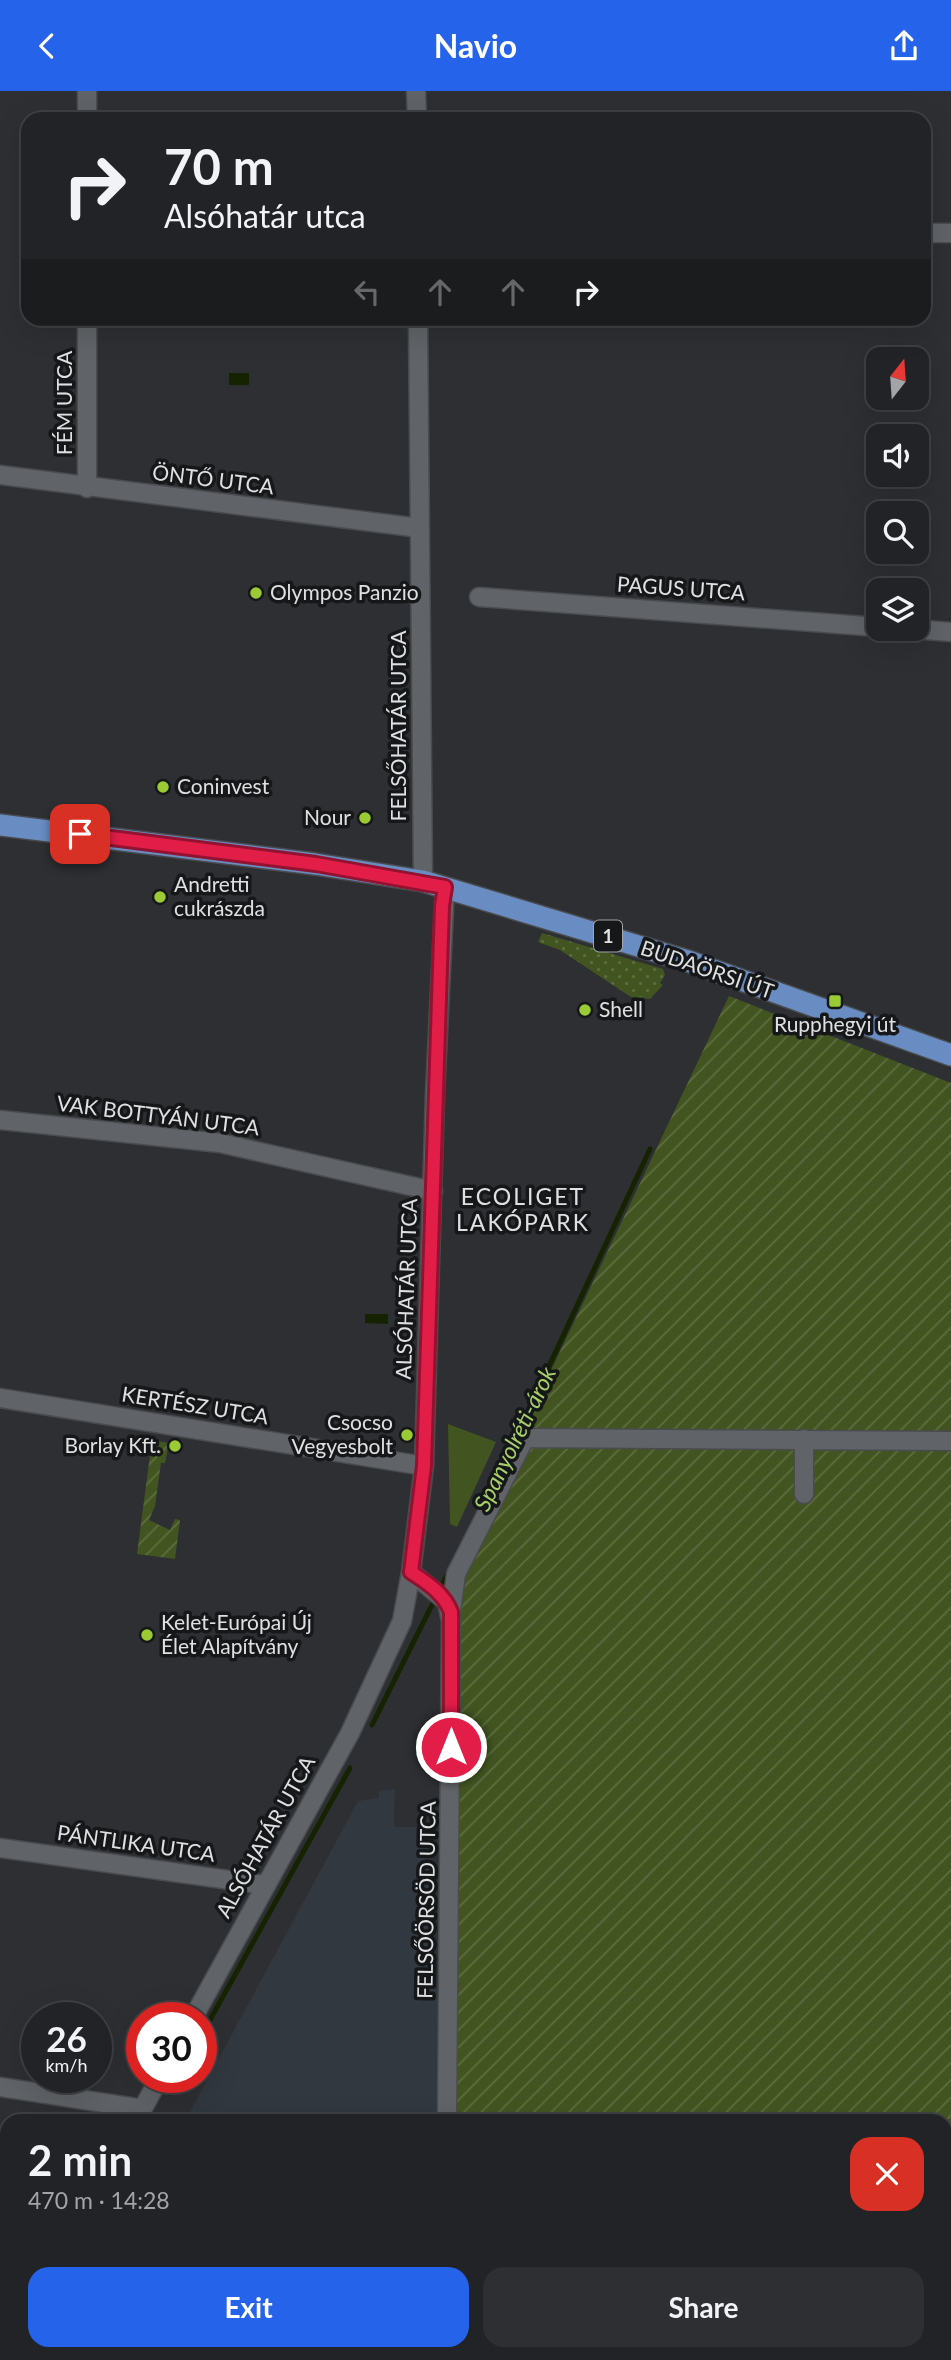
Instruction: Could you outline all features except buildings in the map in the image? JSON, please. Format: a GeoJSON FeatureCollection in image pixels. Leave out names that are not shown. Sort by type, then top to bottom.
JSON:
{"type":"FeatureCollection","features":[{"type":"Feature","properties":{"kind":"main road","name":"1"},"geometry":{"type":"LineString","coordinates":[[0,825],[253,855],[423,881],[453,889]]}},
{"type":"Feature","properties":{"kind":"main road","name":"BUDAÖRSI ÚT"},"geometry":{"type":"LineString","coordinates":[[453,889],[688,961],[951,1055]]}},
{"type":"Feature","properties":{"kind":"street"},"geometry":{"type":"LineString","coordinates":[[87,91],[87,112]]}},
{"type":"Feature","properties":{"kind":"street"},"geometry":{"type":"LineString","coordinates":[[416,91],[416,112]]}},
{"type":"Feature","properties":{"kind":"street"},"geometry":{"type":"LineString","coordinates":[[931,233],[951,233]]}},
{"type":"Feature","properties":{"kind":"street","name":"FÉM UTCA"},"geometry":{"type":"LineString","coordinates":[[87,326],[87,488]]}},
{"type":"Feature","properties":{"kind":"street","name":"FELSŐHATÁR UTCA"},"geometry":{"type":"LineString","coordinates":[[418,326],[423,881]]}},
{"type":"Feature","properties":{"kind":"street","name":"ÖNTŐ UTCA"},"geometry":{"type":"LineString","coordinates":[[0,475],[420,528]]}},
{"type":"Feature","properties":{"kind":"street","name":"PAGUS UTCA"},"geometry":{"type":"LineString","coordinates":[[479,597],[866,626]]}},
{"type":"Feature","properties":{"kind":"street"},"geometry":{"type":"LineString","coordinates":[[929,630],[951,632]]}},
{"type":"Feature","properties":{"kind":"street","name":"ALSÓHATÁR UTCA"},"geometry":{"type":"LineString","coordinates":[[202,2002],[350,1733],[402,1621],[424,1466],[442,906],[453,889]]}},
{"type":"Feature","properties":{"kind":"street","name":"VAK BOTTYÁN UTCA"},"geometry":{"type":"LineString","coordinates":[[0,1120],[220,1143],[433,1191]]}},
{"type":"Feature","properties":{"kind":"street","name":"KERTÉSZ UTCA"},"geometry":{"type":"LineString","coordinates":[[0,1398],[424,1466]]}},
{"type":"Feature","properties":{"kind":"street"},"geometry":{"type":"LineString","coordinates":[[449,1607],[456,1574],[525,1438],[951,1441]]}},
{"type":"Feature","properties":{"kind":"street"},"geometry":{"type":"LineString","coordinates":[[804,1439],[804,1494]]}},
{"type":"Feature","properties":{"kind":"street"},"geometry":{"type":"LineString","coordinates":[[411,1572],[432,1586],[449,1607]]}},
{"type":"Feature","properties":{"kind":"street","name":"FELSŐÖRSÖD UTCA"},"geometry":{"type":"LineString","coordinates":[[447,2114],[451,1931],[449,1607]]}},
{"type":"Feature","properties":{"kind":"street","name":"PÁNTLIKA UTCA"},"geometry":{"type":"LineString","coordinates":[[0,1848],[265,1885]]}},
{"type":"Feature","properties":{"kind":"street"},"geometry":{"type":"LineString","coordinates":[[0,2087],[127,2114]]}},
{"type":"Feature","properties":{"kind":"street"},"geometry":{"type":"LineString","coordinates":[[142,2114],[152,2093]]}},
{"type":"Feature","properties":{"kind":"shaded area"},"geometry":{"type":"Polygon","coordinates":[[[229,373],[249,373],[249,385],[229,385],[229,373]]]}},
{"type":"Feature","properties":{"kind":"shaded area"},"geometry":{"type":"Polygon","coordinates":[[[542,933],[663,969],[665,975],[660,983],[663,985],[650,999],[631,997],[560,950],[538,942],[542,933]]]}},
{"type":"Feature","properties":{"kind":"shaded area"},"geometry":{"type":"Polygon","coordinates":[[[729,996],[951,1083],[951,2114],[452,2114],[461,1612],[447,1589],[729,996]]]}},
{"type":"Feature","properties":{"kind":"shaded area"},"geometry":{"type":"Polygon","coordinates":[[[365,1314],[388,1314],[388,1324],[365,1323],[365,1314]]]}},
{"type":"Feature","properties":{"kind":"shaded area"},"geometry":{"type":"Polygon","coordinates":[[[448,1424],[496,1442],[457,1527],[450,1524],[448,1424]]]}},
{"type":"Feature","properties":{"kind":"shaded area"},"geometry":{"type":"Polygon","coordinates":[[[152,1440],[169,1443],[165,1463],[161,1463],[155,1506],[149,1520],[170,1530],[175,1519],[180,1520],[175,1559],[137,1554],[152,1440]]]}},
{"type":"Feature","properties":{"kind":"shaded area"},"geometry":{"type":"Polygon","coordinates":[[[395,1789],[394,1827],[430,1827],[433,1972],[442,2017],[441,2114],[189,2114],[200,2093],[217,2093],[217,2062],[358,1801],[379,1798],[379,1791],[395,1789]]]}},
{"type":"Feature","properties":{"kind":"waterway","name":"Spanyolréti-árok"},"geometry":{"type":"LineString","coordinates":[[516,1437],[650,1149]]}},
{"type":"Feature","properties":{"kind":"waterway","name":"Spanyolréti-árok"},"geometry":{"type":"LineString","coordinates":[[372,1725],[449,1571]]}},
{"type":"Feature","properties":{"kind":"waterway","name":"Spanyolréti-árok"},"geometry":{"type":"LineString","coordinates":[[217,2007],[350,1768]]}},
{"type":"Feature","properties":{"kind":"place","name":"Olympos Panzio"},"geometry":{"type":"Point","coordinates":[256,593]}},
{"type":"Feature","properties":{"kind":"place","name":"Coninvest"},"geometry":{"type":"Point","coordinates":[163,787]}},
{"type":"Feature","properties":{"kind":"place","name":"Nour"},"geometry":{"type":"Point","coordinates":[365,818]}},
{"type":"Feature","properties":{"kind":"place","name":"Andretti cukrászda"},"geometry":{"type":"Point","coordinates":[160,897]}},
{"type":"Feature","properties":{"kind":"place","name":"Rupphegyi út"},"geometry":{"type":"Point","coordinates":[835,1001]}},
{"type":"Feature","properties":{"kind":"place","name":"Shell"},"geometry":{"type":"Point","coordinates":[585,1010]}},
{"type":"Feature","properties":{"kind":"place","name":"Csocso Vegyesbolt"},"geometry":{"type":"Point","coordinates":[407,1435]}},
{"type":"Feature","properties":{"kind":"place","name":"Borlay Kft."},"geometry":{"type":"Point","coordinates":[175,1446]}},
{"type":"Feature","properties":{"kind":"place","name":"Kelet-Európai Új Élet Alapítvány"},"geometry":{"type":"Point","coordinates":[147,1635]}},
{"type":"Feature","properties":{"kind":"district","name":"ECOLIGET LAKÓPARK"},"geometry":{"type":"Point","coordinates":[523,1210]}},
{"type":"Feature","properties":{"kind":"route"},"geometry":{"type":"LineString","coordinates":[[80,834],[316,864],[407,878],[445,887],[435,1094],[424,1466],[411,1572],[432,1586],[447,1602],[451,1612],[451,1747]]}}]}
